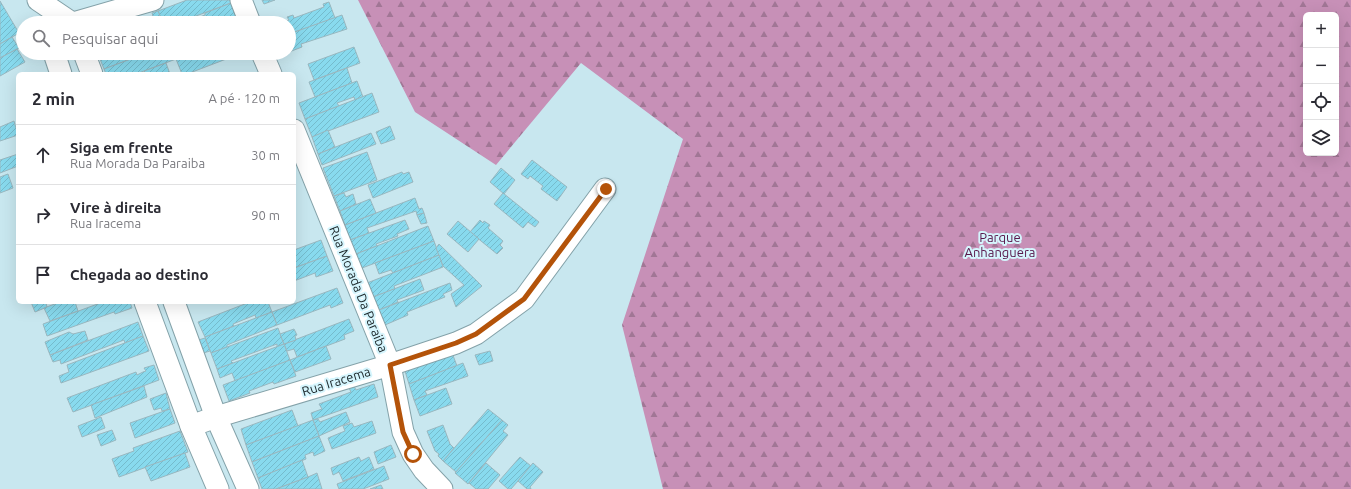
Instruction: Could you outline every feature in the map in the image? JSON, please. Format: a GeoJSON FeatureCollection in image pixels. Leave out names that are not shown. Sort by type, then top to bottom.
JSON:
{"type":"FeatureCollection","features":[{"type":"Feature","properties":{"kind":"street"},"geometry":{"type":"LineString","coordinates":[[96,16],[152,0]]}},
{"type":"Feature","properties":{"kind":"street"},"geometry":{"type":"LineString","coordinates":[[241,0],[247,16]]}},
{"type":"Feature","properties":{"kind":"street"},"geometry":{"type":"LineString","coordinates":[[39,1],[62,16]]}},
{"type":"Feature","properties":{"kind":"street"},"geometry":{"type":"LineString","coordinates":[[39,1],[42,16]]}},
{"type":"Feature","properties":{"kind":"street"},"geometry":{"type":"LineString","coordinates":[[56,60],[60,72]]}},
{"type":"Feature","properties":{"kind":"street"},"geometry":{"type":"LineString","coordinates":[[87,60],[91,72]]}},
{"type":"Feature","properties":{"kind":"street"},"geometry":{"type":"LineString","coordinates":[[265,60],[270,72]]}},
{"type":"Feature","properties":{"kind":"street","name":"Rua Morada Da Paraiba"},"geometry":{"type":"LineString","coordinates":[[296,135],[390,365],[403,432],[413,454],[424,470],[442,489]]}},
{"type":"Feature","properties":{"kind":"street","name":"Rua Iracema"},"geometry":{"type":"LineString","coordinates":[[191,426],[216,417],[390,365],[456,343],[476,334],[524,299],[606,189]]}},
{"type":"Feature","properties":{"kind":"street"},"geometry":{"type":"LineString","coordinates":[[146,304],[191,426],[218,489]]}},
{"type":"Feature","properties":{"kind":"street"},"geometry":{"type":"LineString","coordinates":[[175,304],[216,417],[248,489]]}},
{"type":"Feature","properties":{"kind":"green space","name":"Parque Anhanguera"},"geometry":{"type":"Polygon","coordinates":[[[358,0],[1351,0],[1351,489],[663,489],[622,325],[683,139],[581,63],[496,165],[415,112],[358,0]]]}},
{"type":"Feature","properties":{"kind":"building"},"geometry":{"type":"Polygon","coordinates":[[[187,0],[230,0],[231,3],[196,16],[160,16],[158,11],[187,0]]]}},
{"type":"Feature","properties":{"kind":"building"},"geometry":{"type":"Polygon","coordinates":[[[262,0],[275,0],[264,4],[262,0]]]}},
{"type":"Feature","properties":{"kind":"building"},"geometry":{"type":"Polygon","coordinates":[[[0,1],[16,28],[16,35],[0,44],[0,1]]]}},
{"type":"Feature","properties":{"kind":"building"},"geometry":{"type":"Polygon","coordinates":[[[329,2],[335,18],[296,32],[296,17],[324,7],[323,4],[329,2]]]}},
{"type":"Feature","properties":{"kind":"building"},"geometry":{"type":"Polygon","coordinates":[[[231,3],[236,16],[202,16],[205,15],[205,13],[231,3]]]}},
{"type":"Feature","properties":{"kind":"building"},"geometry":{"type":"Polygon","coordinates":[[[158,11],[160,16],[153,16],[152,13],[158,11]]]}},
{"type":"Feature","properties":{"kind":"building"},"geometry":{"type":"Polygon","coordinates":[[[342,15],[347,29],[301,44],[302,47],[296,49],[296,31],[342,15]]]}},
{"type":"Feature","properties":{"kind":"building"},"geometry":{"type":"Polygon","coordinates":[[[12,37],[16,43],[16,50],[0,58],[0,44],[12,37]]]}},
{"type":"Feature","properties":{"kind":"building"},"geometry":{"type":"Polygon","coordinates":[[[354,47],[360,63],[314,80],[308,64],[354,47]]]}},
{"type":"Feature","properties":{"kind":"building"},"geometry":{"type":"Polygon","coordinates":[[[16,50],[16,60],[24,60],[25,62],[0,76],[0,58],[16,50]]]}},
{"type":"Feature","properties":{"kind":"building"},"geometry":{"type":"Polygon","coordinates":[[[100,60],[128,60],[104,69],[100,60]]]}},
{"type":"Feature","properties":{"kind":"building"},"geometry":{"type":"Polygon","coordinates":[[[128,60],[173,60],[141,72],[105,72],[104,69],[128,60]]]}},
{"type":"Feature","properties":{"kind":"building"},"geometry":{"type":"Polygon","coordinates":[[[176,60],[224,60],[192,72],[181,72],[176,60]]]}},
{"type":"Feature","properties":{"kind":"building"},"geometry":{"type":"Polygon","coordinates":[[[166,63],[169,72],[145,72],[144,71],[166,63]]]}},
{"type":"Feature","properties":{"kind":"building"},"geometry":{"type":"Polygon","coordinates":[[[347,68],[352,83],[315,97],[309,82],[347,68]]]}},
{"type":"Feature","properties":{"kind":"building"},"geometry":{"type":"Polygon","coordinates":[[[357,81],[363,97],[355,100],[354,97],[337,103],[339,106],[305,119],[299,103],[357,81]]]}},
{"type":"Feature","properties":{"kind":"building"},"geometry":{"type":"Polygon","coordinates":[[[372,93],[379,112],[312,137],[305,119],[372,93]]]}},
{"type":"Feature","properties":{"kind":"building"},"geometry":{"type":"Polygon","coordinates":[[[14,121],[16,136],[0,141],[0,127],[14,121]]]}},
{"type":"Feature","properties":{"kind":"building"},"geometry":{"type":"Polygon","coordinates":[[[390,126],[395,139],[381,144],[376,132],[390,126]]]}},
{"type":"Feature","properties":{"kind":"building"},"geometry":{"type":"Polygon","coordinates":[[[328,130],[335,147],[318,154],[312,137],[328,130]]]}},
{"type":"Feature","properties":{"kind":"building"},"geometry":{"type":"Polygon","coordinates":[[[371,133],[376,144],[322,165],[318,154],[371,133]]]}},
{"type":"Feature","properties":{"kind":"building"},"geometry":{"type":"Polygon","coordinates":[[[367,152],[377,180],[334,196],[323,168],[367,152]]]}},
{"type":"Feature","properties":{"kind":"building"},"geometry":{"type":"Polygon","coordinates":[[[16,155],[16,167],[0,173],[0,160],[16,155]]]}},
{"type":"Feature","properties":{"kind":"building"},"geometry":{"type":"Polygon","coordinates":[[[532,160],[567,187],[557,201],[541,189],[543,186],[530,176],[528,179],[521,174],[532,160]]]}},
{"type":"Feature","properties":{"kind":"building"},"geometry":{"type":"Polygon","coordinates":[[[501,168],[515,180],[504,194],[490,182],[501,168]]]}},
{"type":"Feature","properties":{"kind":"building"},"geometry":{"type":"Polygon","coordinates":[[[402,172],[403,174],[409,172],[413,182],[373,198],[368,185],[402,172]]]}},
{"type":"Feature","properties":{"kind":"building"},"geometry":{"type":"Polygon","coordinates":[[[8,174],[13,188],[0,193],[0,177],[8,174]]]}},
{"type":"Feature","properties":{"kind":"building"},"geometry":{"type":"Polygon","coordinates":[[[344,193],[346,197],[353,194],[356,204],[340,211],[334,196],[344,193]]]}},
{"type":"Feature","properties":{"kind":"building"},"geometry":{"type":"Polygon","coordinates":[[[503,193],[539,222],[535,227],[528,222],[523,228],[494,204],[503,193]]]}},
{"type":"Feature","properties":{"kind":"building"},"geometry":{"type":"Polygon","coordinates":[[[415,198],[419,209],[422,208],[424,213],[417,215],[416,211],[367,228],[369,233],[350,240],[345,225],[415,198]]]}},
{"type":"Feature","properties":{"kind":"building"},"geometry":{"type":"Polygon","coordinates":[[[370,199],[376,213],[345,225],[340,211],[370,199]]]}},
{"type":"Feature","properties":{"kind":"building"},"geometry":{"type":"Polygon","coordinates":[[[424,213],[427,223],[421,224],[417,215],[424,213]]]}},
{"type":"Feature","properties":{"kind":"building"},"geometry":{"type":"Polygon","coordinates":[[[405,220],[409,229],[397,234],[398,236],[376,244],[377,246],[356,254],[350,240],[405,220]]]}},
{"type":"Feature","properties":{"kind":"building"},"geometry":{"type":"Polygon","coordinates":[[[480,220],[483,223],[484,221],[490,225],[488,228],[503,241],[500,245],[503,248],[497,254],[470,232],[480,220]]]}},
{"type":"Feature","properties":{"kind":"building"},"geometry":{"type":"Polygon","coordinates":[[[458,221],[479,239],[468,252],[447,234],[458,221]]]}},
{"type":"Feature","properties":{"kind":"building"},"geometry":{"type":"Polygon","coordinates":[[[428,226],[434,241],[362,268],[356,254],[428,226]]]}},
{"type":"Feature","properties":{"kind":"building"},"geometry":{"type":"Polygon","coordinates":[[[321,240],[327,256],[296,267],[296,249],[321,240]]]}},
{"type":"Feature","properties":{"kind":"building"},"geometry":{"type":"Polygon","coordinates":[[[434,241],[439,255],[393,273],[391,270],[379,274],[375,263],[434,241]]]}},
{"type":"Feature","properties":{"kind":"building"},"geometry":{"type":"Polygon","coordinates":[[[439,244],[482,286],[456,307],[451,294],[464,285],[443,266],[436,248],[439,244]]]}},
{"type":"Feature","properties":{"kind":"building"},"geometry":{"type":"Polygon","coordinates":[[[439,255],[443,267],[394,286],[395,289],[373,297],[367,283],[439,255]]]}},
{"type":"Feature","properties":{"kind":"building"},"geometry":{"type":"Polygon","coordinates":[[[327,256],[333,271],[316,277],[315,273],[296,280],[296,267],[327,256]]]}},
{"type":"Feature","properties":{"kind":"building"},"geometry":{"type":"Polygon","coordinates":[[[420,279],[424,290],[397,300],[398,302],[379,310],[373,297],[420,279]]]}},
{"type":"Feature","properties":{"kind":"building"},"geometry":{"type":"Polygon","coordinates":[[[450,283],[452,290],[443,294],[445,297],[407,312],[408,315],[385,325],[379,310],[450,283]]]}},
{"type":"Feature","properties":{"kind":"building"},"geometry":{"type":"Polygon","coordinates":[[[337,288],[343,303],[331,308],[330,305],[277,325],[272,312],[337,288]]]}},
{"type":"Feature","properties":{"kind":"building"},"geometry":{"type":"Polygon","coordinates":[[[32,304],[46,304],[47,307],[35,312],[32,304]]]}},
{"type":"Feature","properties":{"kind":"building"},"geometry":{"type":"Polygon","coordinates":[[[55,304],[76,304],[78,311],[50,321],[44,308],[55,304]]]}},
{"type":"Feature","properties":{"kind":"building"},"geometry":{"type":"Polygon","coordinates":[[[98,304],[131,304],[132,308],[115,314],[114,312],[47,336],[43,324],[98,304]]]}},
{"type":"Feature","properties":{"kind":"building"},"geometry":{"type":"Polygon","coordinates":[[[245,304],[269,304],[272,312],[256,318],[255,315],[233,324],[234,326],[205,337],[198,322],[245,304]]]}},
{"type":"Feature","properties":{"kind":"building"},"geometry":{"type":"Polygon","coordinates":[[[272,312],[277,325],[211,353],[205,337],[272,312]]]}},
{"type":"Feature","properties":{"kind":"building"},"geometry":{"type":"Polygon","coordinates":[[[349,319],[354,331],[344,335],[345,339],[297,357],[294,349],[287,351],[284,344],[349,319]]]}},
{"type":"Feature","properties":{"kind":"building"},"geometry":{"type":"Polygon","coordinates":[[[138,322],[143,336],[125,343],[124,340],[61,364],[60,360],[53,362],[50,355],[138,322]]]}},
{"type":"Feature","properties":{"kind":"building"},"geometry":{"type":"Polygon","coordinates":[[[278,328],[284,344],[277,347],[277,344],[231,361],[233,363],[217,369],[211,353],[278,328]]]}},
{"type":"Feature","properties":{"kind":"building"},"geometry":{"type":"Polygon","coordinates":[[[294,329],[297,335],[295,336],[296,340],[284,344],[280,334],[294,329]]]}},
{"type":"Feature","properties":{"kind":"building"},"geometry":{"type":"Polygon","coordinates":[[[85,331],[88,340],[50,355],[45,342],[69,332],[73,334],[85,331]]]}},
{"type":"Feature","properties":{"kind":"building"},"geometry":{"type":"Polygon","coordinates":[[[143,336],[149,351],[61,383],[59,376],[69,372],[67,365],[143,336]]]}},
{"type":"Feature","properties":{"kind":"building"},"geometry":{"type":"Polygon","coordinates":[[[205,338],[210,351],[200,354],[195,341],[205,338]]]}},
{"type":"Feature","properties":{"kind":"building"},"geometry":{"type":"Polygon","coordinates":[[[284,344],[290,360],[235,381],[232,373],[220,378],[217,369],[284,344]]]}},
{"type":"Feature","properties":{"kind":"building"},"geometry":{"type":"Polygon","coordinates":[[[326,346],[331,359],[295,372],[290,360],[326,346]]]}},
{"type":"Feature","properties":{"kind":"building"},"geometry":{"type":"Polygon","coordinates":[[[451,350],[457,366],[409,384],[404,368],[451,350]]]}},
{"type":"Feature","properties":{"kind":"building"},"geometry":{"type":"Polygon","coordinates":[[[490,351],[493,361],[479,365],[475,355],[490,351]]]}},
{"type":"Feature","properties":{"kind":"building"},"geometry":{"type":"Polygon","coordinates":[[[290,360],[296,376],[274,384],[273,382],[249,391],[250,393],[229,401],[223,385],[290,360]]]}},
{"type":"Feature","properties":{"kind":"building"},"geometry":{"type":"Polygon","coordinates":[[[463,363],[468,376],[425,391],[427,395],[414,400],[409,384],[463,363]]]}},
{"type":"Feature","properties":{"kind":"building"},"geometry":{"type":"Polygon","coordinates":[[[154,365],[159,380],[73,412],[67,398],[136,372],[137,375],[146,371],[144,368],[154,365]]]}},
{"type":"Feature","properties":{"kind":"building"},"geometry":{"type":"Polygon","coordinates":[[[374,384],[378,397],[313,420],[311,413],[322,409],[319,404],[351,392],[349,388],[354,386],[356,390],[374,384]]]}},
{"type":"Feature","properties":{"kind":"building"},"geometry":{"type":"Polygon","coordinates":[[[144,386],[147,397],[95,418],[91,405],[144,386]]]}},
{"type":"Feature","properties":{"kind":"building"},"geometry":{"type":"Polygon","coordinates":[[[446,388],[452,404],[420,416],[414,400],[446,388]]]}},
{"type":"Feature","properties":{"kind":"building"},"geometry":{"type":"Polygon","coordinates":[[[166,393],[170,409],[162,411],[161,408],[154,410],[150,399],[166,393]]]}},
{"type":"Feature","properties":{"kind":"building"},"geometry":{"type":"Polygon","coordinates":[[[170,409],[175,423],[135,438],[130,423],[170,409]]]}},
{"type":"Feature","properties":{"kind":"building"},"geometry":{"type":"Polygon","coordinates":[[[488,409],[502,420],[456,472],[443,461],[488,409]]]}},
{"type":"Feature","properties":{"kind":"building"},"geometry":{"type":"Polygon","coordinates":[[[292,410],[298,426],[246,445],[241,429],[292,410]]]}},
{"type":"Feature","properties":{"kind":"building"},"geometry":{"type":"Polygon","coordinates":[[[346,412],[350,422],[319,436],[313,420],[318,419],[320,422],[346,412]]]}},
{"type":"Feature","properties":{"kind":"building"},"geometry":{"type":"Polygon","coordinates":[[[101,417],[105,428],[82,437],[78,426],[101,417]]]}},
{"type":"Feature","properties":{"kind":"building"},"geometry":{"type":"Polygon","coordinates":[[[313,420],[319,436],[252,462],[246,445],[313,420]]]}},
{"type":"Feature","properties":{"kind":"building"},"geometry":{"type":"Polygon","coordinates":[[[502,420],[508,425],[503,431],[508,435],[468,484],[455,473],[502,420]]]}},
{"type":"Feature","properties":{"kind":"building"},"geometry":{"type":"Polygon","coordinates":[[[372,421],[376,433],[332,449],[328,438],[345,431],[343,426],[352,423],[354,427],[372,421]]]}},
{"type":"Feature","properties":{"kind":"building"},"geometry":{"type":"Polygon","coordinates":[[[443,425],[450,444],[454,448],[443,461],[438,456],[439,454],[435,451],[427,431],[443,425]]]}},
{"type":"Feature","properties":{"kind":"building"},"geometry":{"type":"Polygon","coordinates":[[[112,430],[116,440],[101,446],[97,435],[112,430]]]}},
{"type":"Feature","properties":{"kind":"building"},"geometry":{"type":"Polygon","coordinates":[[[180,431],[188,452],[119,477],[112,459],[134,451],[133,448],[180,431]]]}},
{"type":"Feature","properties":{"kind":"building"},"geometry":{"type":"Polygon","coordinates":[[[319,436],[325,451],[314,456],[313,452],[305,455],[306,459],[258,478],[252,462],[319,436]]]}},
{"type":"Feature","properties":{"kind":"building"},"geometry":{"type":"Polygon","coordinates":[[[391,445],[396,457],[378,464],[374,452],[391,445]]]}},
{"type":"Feature","properties":{"kind":"building"},"geometry":{"type":"Polygon","coordinates":[[[185,453],[190,467],[151,481],[145,467],[185,453]]]}},
{"type":"Feature","properties":{"kind":"building"},"geometry":{"type":"Polygon","coordinates":[[[359,457],[361,461],[369,457],[374,469],[343,481],[339,472],[333,475],[331,468],[359,457]]]}},
{"type":"Feature","properties":{"kind":"building"},"geometry":{"type":"Polygon","coordinates":[[[520,457],[531,466],[511,489],[508,489],[499,481],[520,457]]]}},
{"type":"Feature","properties":{"kind":"building"},"geometry":{"type":"Polygon","coordinates":[[[302,460],[308,477],[276,489],[262,489],[258,478],[302,460]]]}},
{"type":"Feature","properties":{"kind":"building"},"geometry":{"type":"Polygon","coordinates":[[[486,463],[500,475],[488,489],[476,489],[469,483],[486,463]]]}},
{"type":"Feature","properties":{"kind":"building"},"geometry":{"type":"Polygon","coordinates":[[[533,463],[543,472],[530,487],[531,489],[527,489],[518,481],[533,463]]]}},
{"type":"Feature","properties":{"kind":"building"},"geometry":{"type":"Polygon","coordinates":[[[384,466],[389,479],[363,489],[339,489],[337,484],[384,466]]]}},
{"type":"Feature","properties":{"kind":"building"},"geometry":{"type":"Polygon","coordinates":[[[317,473],[322,489],[276,489],[308,477],[317,473]]]}},
{"type":"Feature","properties":{"kind":"building"},"geometry":{"type":"Polygon","coordinates":[[[381,485],[383,489],[370,489],[381,485]]]}},
{"type":"Feature","properties":{"kind":"route"},"geometry":{"type":"LineString","coordinates":[[413,454],[403,432],[390,365],[456,343],[476,334],[502,317],[524,299],[606,189]]}}]}
